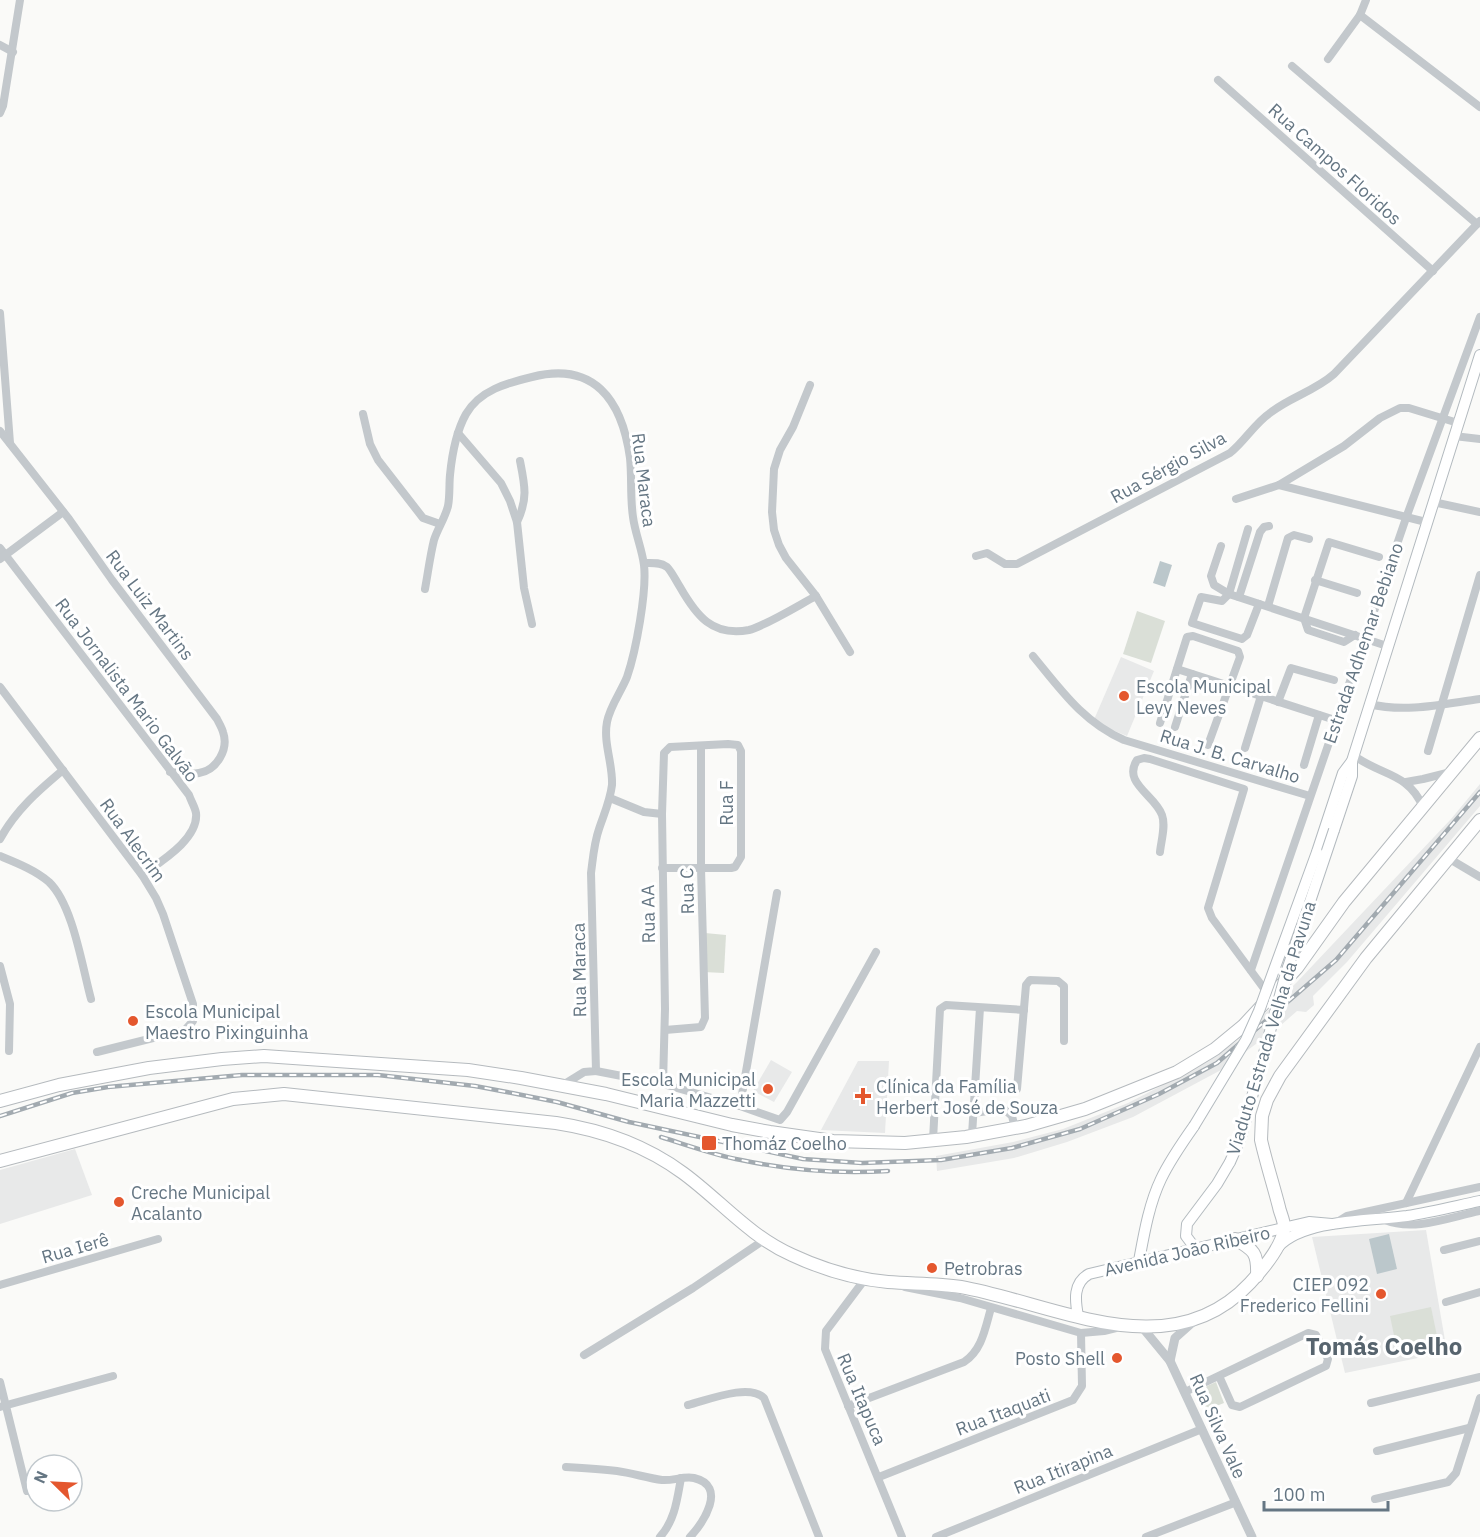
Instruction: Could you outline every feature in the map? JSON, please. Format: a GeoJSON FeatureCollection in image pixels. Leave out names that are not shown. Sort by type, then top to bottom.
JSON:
{"type":"FeatureCollection","features":[{"type":"Feature","properties":{"kind":"main road","name":"Estrada Adhemar Bebiano"},"geometry":{"type":"LineString","coordinates":[[1317,852],[1343,773],[1352,758],[1480,354]]}},
{"type":"Feature","properties":{"kind":"main road"},"geometry":{"type":"LineString","coordinates":[[0,1101],[59,1085],[149,1068],[264,1056],[468,1070],[563,1085],[770,1132],[868,1143],[905,1143],[972,1136],[1015,1128],[1085,1109],[1177,1072],[1215,1049],[1236,1032],[1271,998],[1297,968],[1344,902],[1480,738]]}},
{"type":"Feature","properties":{"kind":"main road","name":"Estrada Adhemar Bebiano"},"geometry":{"type":"LineString","coordinates":[[1334,831],[1352,776],[1352,758]]}},
{"type":"Feature","properties":{"kind":"main road"},"geometry":{"type":"LineString","coordinates":[[0,1161],[233,1099],[284,1094],[585,1128],[622,1140],[663,1159],[764,1240],[802,1259],[831,1270],[865,1279],[962,1288],[1123,1326],[1164,1326],[1195,1320],[1233,1299],[1257,1276],[1275,1250],[1284,1228],[1261,1140],[1262,1116],[1267,1100],[1280,1076],[1337,996],[1480,820]]}},
{"type":"Feature","properties":{"kind":"main road","name":"Viaduto Estrada Velha da Pavuna"},"geometry":{"type":"LineString","coordinates":[[1195,1248],[1186,1236],[1187,1224],[1217,1184],[1241,1137],[1286,973],[1334,831]]}},
{"type":"Feature","properties":{"kind":"main road","name":"Viaduto Estrada Velha da Pavuna"},"geometry":{"type":"LineString","coordinates":[[1139,1261],[1144,1233],[1160,1180],[1246,1040],[1259,1011],[1317,852]]}},
{"type":"Feature","properties":{"kind":"main road","name":"Avenida João Ribeiro"},"geometry":{"type":"LineString","coordinates":[[1275,1250],[1283,1241],[1295,1234],[1332,1224],[1412,1215],[1480,1201]]}},
{"type":"Feature","properties":{"kind":"main road","name":"Avenida João Ribeiro"},"geometry":{"type":"LineString","coordinates":[[1078,1316],[1076,1291],[1083,1278],[1089,1274],[1309,1222],[1332,1224]]}},
{"type":"Feature","properties":{"kind":"main road"},"geometry":{"type":"LineString","coordinates":[[1235,1239],[1249,1247],[1255,1254],[1257,1276]]}},
{"type":"Feature","properties":{"kind":"street"},"geometry":{"type":"LineString","coordinates":[[0,113],[13,52],[20,0]]}},
{"type":"Feature","properties":{"kind":"street"},"geometry":{"type":"LineString","coordinates":[[1328,58],[1360,15],[1366,0]]}},
{"type":"Feature","properties":{"kind":"street"},"geometry":{"type":"LineString","coordinates":[[1360,15],[1480,106]]}},
{"type":"Feature","properties":{"kind":"street"},"geometry":{"type":"LineString","coordinates":[[0,45],[13,52]]}},
{"type":"Feature","properties":{"kind":"street"},"geometry":{"type":"LineString","coordinates":[[1292,66],[1478,223]]}},
{"type":"Feature","properties":{"kind":"street","name":"Rua Campos Floridos"},"geometry":{"type":"LineString","coordinates":[[1218,80],[1433,271]]}},
{"type":"Feature","properties":{"kind":"street","name":"Rua Sérgio Silva"},"geometry":{"type":"LineString","coordinates":[[976,556],[987,553],[1005,564],[1017,564],[1230,453],[1242,443],[1266,415],[1306,394],[1334,374],[1478,223]]}},
{"type":"Feature","properties":{"kind":"street"},"geometry":{"type":"LineString","coordinates":[[0,313],[10,444]]}},
{"type":"Feature","properties":{"kind":"street","name":"Estrada Adhemar Bebiano"},"geometry":{"type":"LineString","coordinates":[[1251,970],[1335,720],[1480,317]]}},
{"type":"Feature","properties":{"kind":"street","name":"Rua Maraca"},"geometry":{"type":"LineString","coordinates":[[425,589],[435,538],[448,507],[451,467],[458,433],[467,413],[475,403],[485,394],[505,384],[542,374],[562,372],[578,375],[600,388],[613,404],[630,456],[633,515],[644,563],[644,595],[626,679],[607,723],[606,740],[611,774],[610,798],[598,830],[591,873],[596,1071]]}},
{"type":"Feature","properties":{"kind":"street"},"geometry":{"type":"LineString","coordinates":[[810,385],[777,459],[772,490],[772,512],[778,545],[816,596],[850,652]]}},
{"type":"Feature","properties":{"kind":"street"},"geometry":{"type":"LineString","coordinates":[[1236,499],[1279,485],[1344,446],[1380,418],[1400,408],[1409,408],[1458,423]]}},
{"type":"Feature","properties":{"kind":"street"},"geometry":{"type":"LineString","coordinates":[[363,414],[370,444],[378,460],[423,518],[440,524]]}},
{"type":"Feature","properties":{"kind":"street","name":"Rua Luiz Martins"},"geometry":{"type":"LineString","coordinates":[[0,431],[217,719],[225,744],[221,756],[213,767],[196,774],[170,772]]}},
{"type":"Feature","properties":{"kind":"street"},"geometry":{"type":"LineString","coordinates":[[458,433],[501,483],[517,522],[524,588],[532,624]]}},
{"type":"Feature","properties":{"kind":"street"},"geometry":{"type":"LineString","coordinates":[[1454,436],[1480,439]]}},
{"type":"Feature","properties":{"kind":"street"},"geometry":{"type":"LineString","coordinates":[[517,522],[523,510],[526,493],[520,461]]}},
{"type":"Feature","properties":{"kind":"street"},"geometry":{"type":"LineString","coordinates":[[1279,485],[1426,522]]}},
{"type":"Feature","properties":{"kind":"street"},"geometry":{"type":"LineString","coordinates":[[1433,501],[1480,512]]}},
{"type":"Feature","properties":{"kind":"street"},"geometry":{"type":"LineString","coordinates":[[3,557],[63,512]]}},
{"type":"Feature","properties":{"kind":"street"},"geometry":{"type":"LineString","coordinates":[[1239,597],[1260,532],[1264,527],[1269,526]]}},
{"type":"Feature","properties":{"kind":"street"},"geometry":{"type":"LineString","coordinates":[[1248,529],[1229,594],[1220,602],[1201,597],[1192,623],[1242,639],[1247,635],[1263,605],[1288,538],[1294,535],[1309,539]]}},
{"type":"Feature","properties":{"kind":"street"},"geometry":{"type":"LineString","coordinates":[[1304,618],[1329,542],[1379,557]]}},
{"type":"Feature","properties":{"kind":"street"},"geometry":{"type":"LineString","coordinates":[[1221,546],[1211,579],[1214,585],[1229,594],[1388,645]]}},
{"type":"Feature","properties":{"kind":"street","name":"Rua Jornalista Mario Galvão"},"geometry":{"type":"LineString","coordinates":[[0,548],[3,557],[189,795],[196,812],[195,823],[189,835],[175,851],[142,875]]}},
{"type":"Feature","properties":{"kind":"street"},"geometry":{"type":"LineString","coordinates":[[644,563],[656,563],[667,568],[693,610],[704,622],[720,629],[751,630],[816,596]]}},
{"type":"Feature","properties":{"kind":"street"},"geometry":{"type":"LineString","coordinates":[[1428,751],[1480,575]]}},
{"type":"Feature","properties":{"kind":"street"},"geometry":{"type":"LineString","coordinates":[[1315,580],[1357,592]]}},
{"type":"Feature","properties":{"kind":"street"},"geometry":{"type":"LineString","coordinates":[[1160,723],[1186,639],[1189,636],[1239,652],[1208,745]]}},
{"type":"Feature","properties":{"kind":"street","name":"Rua J. B. Carvalho"},"geometry":{"type":"LineString","coordinates":[[1033,656],[1081,712],[1095,725],[1110,734],[1310,796]]}},
{"type":"Feature","properties":{"kind":"street"},"geometry":{"type":"LineString","coordinates":[[1278,702],[1291,668],[1334,680]]}},
{"type":"Feature","properties":{"kind":"street"},"geometry":{"type":"LineString","coordinates":[[1177,669],[1335,720]]}},
{"type":"Feature","properties":{"kind":"street"},"geometry":{"type":"LineString","coordinates":[[1175,727],[1192,674]]}},
{"type":"Feature","properties":{"kind":"street","name":"Rua Alecrim"},"geometry":{"type":"LineString","coordinates":[[0,688],[142,875],[163,914],[194,1004],[193,1021],[185,1030],[97,1052]]}},
{"type":"Feature","properties":{"kind":"street"},"geometry":{"type":"LineString","coordinates":[[1245,748],[1261,696]]}},
{"type":"Feature","properties":{"kind":"street"},"geometry":{"type":"LineString","coordinates":[[1369,704],[1394,709],[1480,699]]}},
{"type":"Feature","properties":{"kind":"street"},"geometry":{"type":"LineString","coordinates":[[1304,765],[1319,715]]}},
{"type":"Feature","properties":{"kind":"street","name":"Rua F"},"geometry":{"type":"LineString","coordinates":[[701,746],[728,744],[738,745],[741,750],[741,857],[735,867],[701,868]]}},
{"type":"Feature","properties":{"kind":"street","name":"Rua AA"},"geometry":{"type":"LineString","coordinates":[[663,1084],[665,1030],[662,760],[666,749],[670,747],[701,746]]}},
{"type":"Feature","properties":{"kind":"street","name":"Rua C"},"geometry":{"type":"LineString","coordinates":[[665,1030],[701,1028],[705,1018],[701,746]]}},
{"type":"Feature","properties":{"kind":"street"},"geometry":{"type":"LineString","coordinates":[[1352,758],[1406,782],[1415,791],[1422,807]]}},
{"type":"Feature","properties":{"kind":"street"},"geometry":{"type":"LineString","coordinates":[[1160,852],[1163,817],[1134,779],[1132,771],[1137,760],[1150,759],[1244,789],[1208,908],[1212,918],[1271,998]]}},
{"type":"Feature","properties":{"kind":"street"},"geometry":{"type":"LineString","coordinates":[[0,839],[12,817],[63,770]]}},
{"type":"Feature","properties":{"kind":"street"},"geometry":{"type":"LineString","coordinates":[[1406,782],[1452,771]]}},
{"type":"Feature","properties":{"kind":"street"},"geometry":{"type":"LineString","coordinates":[[610,798],[644,812],[662,814]]}},
{"type":"Feature","properties":{"kind":"street"},"geometry":{"type":"LineString","coordinates":[[0,856],[33,870],[58,893],[70,921],[91,999]]}},
{"type":"Feature","properties":{"kind":"street"},"geometry":{"type":"LineString","coordinates":[[1448,858],[1480,877]]}},
{"type":"Feature","properties":{"kind":"street"},"geometry":{"type":"LineString","coordinates":[[662,868],[701,868]]}},
{"type":"Feature","properties":{"kind":"street"},"geometry":{"type":"LineString","coordinates":[[740,1106],[777,893]]}},
{"type":"Feature","properties":{"kind":"street"},"geometry":{"type":"LineString","coordinates":[[563,1085],[584,1072],[596,1071],[663,1084],[780,1120],[784,1118],[876,952]]}},
{"type":"Feature","properties":{"kind":"street"},"geometry":{"type":"LineString","coordinates":[[0,966],[10,1004],[9,1051]]}},
{"type":"Feature","properties":{"kind":"street"},"geometry":{"type":"LineString","coordinates":[[1017,1089],[1026,985],[1030,980],[1062,982],[1065,990],[1064,1041]]}},
{"type":"Feature","properties":{"kind":"street"},"geometry":{"type":"LineString","coordinates":[[933,1140],[940,1009],[946,1005],[1024,1010]]}},
{"type":"Feature","properties":{"kind":"street"},"geometry":{"type":"LineString","coordinates":[[972,1136],[980,1008]]}},
{"type":"Feature","properties":{"kind":"street"},"geometry":{"type":"LineString","coordinates":[[1406,1203],[1480,1047]]}},
{"type":"Feature","properties":{"kind":"street"},"geometry":{"type":"LineString","coordinates":[[974,1113],[1004,1108],[1012,1116],[1015,1128]]}},
{"type":"Feature","properties":{"kind":"street","name":"Avenida João Ribeiro"},"geometry":{"type":"LineString","coordinates":[[1332,1224],[1347,1216],[1480,1187]]}},
{"type":"Feature","properties":{"kind":"street"},"geometry":{"type":"LineString","coordinates":[[1383,1219],[1396,1224],[1409,1225],[1480,1211]]}},
{"type":"Feature","properties":{"kind":"street","name":"Rua Ierê"},"geometry":{"type":"LineString","coordinates":[[0,1285],[158,1239]]}},
{"type":"Feature","properties":{"kind":"street"},"geometry":{"type":"LineString","coordinates":[[584,1355],[764,1240]]}},
{"type":"Feature","properties":{"kind":"street"},"geometry":{"type":"LineString","coordinates":[[1444,1250],[1480,1241]]}},
{"type":"Feature","properties":{"kind":"street","name":"Rua Itapuca"},"geometry":{"type":"LineString","coordinates":[[865,1279],[829,1326],[824,1340],[825,1348],[902,1537]]}},
{"type":"Feature","properties":{"kind":"street"},"geometry":{"type":"LineString","coordinates":[[889,1282],[915,1290],[960,1298],[1081,1333],[1104,1331],[1123,1326]]}},
{"type":"Feature","properties":{"kind":"street"},"geometry":{"type":"LineString","coordinates":[[1446,1302],[1480,1292]]}},
{"type":"Feature","properties":{"kind":"street"},"geometry":{"type":"LineString","coordinates":[[848,1406],[964,1362],[973,1356],[983,1337],[991,1308]]}},
{"type":"Feature","properties":{"kind":"street","name":"Rua Silva Vale"},"geometry":{"type":"LineString","coordinates":[[1170,1361],[1178,1334],[1195,1320]]}},
{"type":"Feature","properties":{"kind":"street","name":"Rua Silva Vale"},"geometry":{"type":"LineString","coordinates":[[1142,1327],[1170,1361],[1234,1503],[1252,1537]]}},
{"type":"Feature","properties":{"kind":"street","name":"Rua Itaquati"},"geometry":{"type":"LineString","coordinates":[[879,1477],[1073,1400],[1082,1386],[1081,1333]]}},
{"type":"Feature","properties":{"kind":"street"},"geometry":{"type":"LineString","coordinates":[[1185,1392],[1219,1376],[1311,1333],[1316,1335],[1328,1359],[1326,1366],[1240,1407],[1232,1405],[1219,1376]]}},
{"type":"Feature","properties":{"kind":"street"},"geometry":{"type":"LineString","coordinates":[[3,1406],[113,1376]]}},
{"type":"Feature","properties":{"kind":"street"},"geometry":{"type":"LineString","coordinates":[[1371,1403],[1480,1377]]}},
{"type":"Feature","properties":{"kind":"street"},"geometry":{"type":"LineString","coordinates":[[0,1382],[3,1406],[24,1480]]}},
{"type":"Feature","properties":{"kind":"street"},"geometry":{"type":"LineString","coordinates":[[688,1405],[743,1391],[753,1391],[764,1398],[819,1537]]}},
{"type":"Feature","properties":{"kind":"street"},"geometry":{"type":"LineString","coordinates":[[1375,1499],[1448,1482],[1456,1473],[1480,1398]]}},
{"type":"Feature","properties":{"kind":"street"},"geometry":{"type":"LineString","coordinates":[[1377,1451],[1469,1428]]}},
{"type":"Feature","properties":{"kind":"street","name":"Rua Itirapina"},"geometry":{"type":"LineString","coordinates":[[936,1537],[1202,1429]]}},
{"type":"Feature","properties":{"kind":"street"},"geometry":{"type":"LineString","coordinates":[[566,1467],[616,1471],[665,1480],[681,1478],[702,1481],[710,1490],[711,1497],[706,1517],[690,1537]]}},
{"type":"Feature","properties":{"kind":"street"},"geometry":{"type":"LineString","coordinates":[[660,1537],[670,1525],[677,1503],[681,1478]]}},
{"type":"Feature","properties":{"kind":"street"},"geometry":{"type":"LineString","coordinates":[[1146,1537],[1234,1503]]}},
{"type":"Feature","properties":{"kind":"shaded area"},"geometry":{"type":"Polygon","coordinates":[[[1160,561],[1172,565],[1165,587],[1153,583],[1160,561]]]}},
{"type":"Feature","properties":{"kind":"shaded area"},"geometry":{"type":"Polygon","coordinates":[[[1137,611],[1165,621],[1151,663],[1123,654],[1137,611]]]}},
{"type":"Feature","properties":{"kind":"shaded area","name":"Escola Municipal Levy Neves"},"geometry":{"type":"Polygon","coordinates":[[[1121,657],[1154,671],[1127,736],[1093,722],[1121,657]]]}},
{"type":"Feature","properties":{"kind":"shaded area"},"geometry":{"type":"Polygon","coordinates":[[[1480,784],[1480,806],[1347,962],[1313,996],[1314,1005],[1306,1012],[1297,1011],[1221,1070],[1133,1117],[1067,1142],[1014,1158],[937,1171],[936,1156],[1013,1142],[1063,1129],[1128,1103],[1190,1071],[1237,1041],[1297,982],[1451,819],[1480,784]]]}},
{"type":"Feature","properties":{"kind":"shaded area"},"geometry":{"type":"Polygon","coordinates":[[[705,933],[726,935],[724,973],[703,972],[705,933]]]}},
{"type":"Feature","properties":{"kind":"shaded area"},"geometry":{"type":"Polygon","coordinates":[[[771,1060],[792,1072],[774,1102],[753,1091],[771,1060]]]}},
{"type":"Feature","properties":{"kind":"shaded area","name":"Clínica da Família Herbert José de Souza"},"geometry":{"type":"Polygon","coordinates":[[[858,1061],[889,1061],[885,1133],[821,1130],[858,1061]]]}},
{"type":"Feature","properties":{"kind":"shaded area"},"geometry":{"type":"Polygon","coordinates":[[[75,1149],[92,1195],[0,1224],[0,1170],[75,1149]]]}},
{"type":"Feature","properties":{"kind":"shaded area","name":"CIEP 092 Frederico Fellini"},"geometry":{"type":"Polygon","coordinates":[[[1426,1230],[1447,1352],[1345,1373],[1312,1237],[1426,1230]]]}},
{"type":"Feature","properties":{"kind":"shaded area"},"geometry":{"type":"Polygon","coordinates":[[[1389,1234],[1397,1269],[1377,1274],[1369,1239],[1389,1234]]]}},
{"type":"Feature","properties":{"kind":"shaded area"},"geometry":{"type":"Polygon","coordinates":[[[1431,1307],[1437,1336],[1396,1345],[1390,1316],[1431,1307]]]}},
{"type":"Feature","properties":{"kind":"shaded area"},"geometry":{"type":"Polygon","coordinates":[[[1216,1382],[1224,1403],[1206,1410],[1198,1390],[1216,1382]]]}},
{"type":"Feature","properties":{"kind":"railway"},"geometry":{"type":"LineString","coordinates":[[0,1116],[72,1093],[108,1087],[242,1075],[378,1075],[475,1086],[512,1093],[557,1102],[629,1122],[803,1159],[862,1163],[941,1160],[1012,1148],[1080,1129],[1159,1094],[1217,1063],[1336,960],[1480,792]]}},
{"type":"Feature","properties":{"kind":"railway"},"geometry":{"type":"LineString","coordinates":[[661,1137],[721,1155],[777,1166],[833,1171],[888,1171]]}},
{"type":"Feature","properties":{"kind":"place","name":"Escola Municipal Levy Neves"},"geometry":{"type":"Point","coordinates":[1124,696]}},
{"type":"Feature","properties":{"kind":"place","name":"Escola Municipal Maestro Pixinguinha"},"geometry":{"type":"Point","coordinates":[133,1021]}},
{"type":"Feature","properties":{"kind":"place","name":"Escola Municipal Maria Mazzetti"},"geometry":{"type":"Point","coordinates":[768,1089]}},
{"type":"Feature","properties":{"kind":"place","name":"Clínica da Família Herbert José de Souza"},"geometry":{"type":"Point","coordinates":[863,1096]}},
{"type":"Feature","properties":{"kind":"place","name":"Thomáz Coelho"},"geometry":{"type":"Point","coordinates":[709,1143]}},
{"type":"Feature","properties":{"kind":"place","name":"Creche Municipal Acalanto"},"geometry":{"type":"Point","coordinates":[119,1202]}},
{"type":"Feature","properties":{"kind":"place","name":"Petrobras"},"geometry":{"type":"Point","coordinates":[932,1268]}},
{"type":"Feature","properties":{"kind":"place","name":"CIEP 092 Frederico Fellini"},"geometry":{"type":"Point","coordinates":[1381,1294]}},
{"type":"Feature","properties":{"kind":"place","name":"Posto Shell"},"geometry":{"type":"Point","coordinates":[1117,1358]}},
{"type":"Feature","properties":{"kind":"district","name":"Tomás Coelho"},"geometry":{"type":"Point","coordinates":[1384,1346]}}]}
